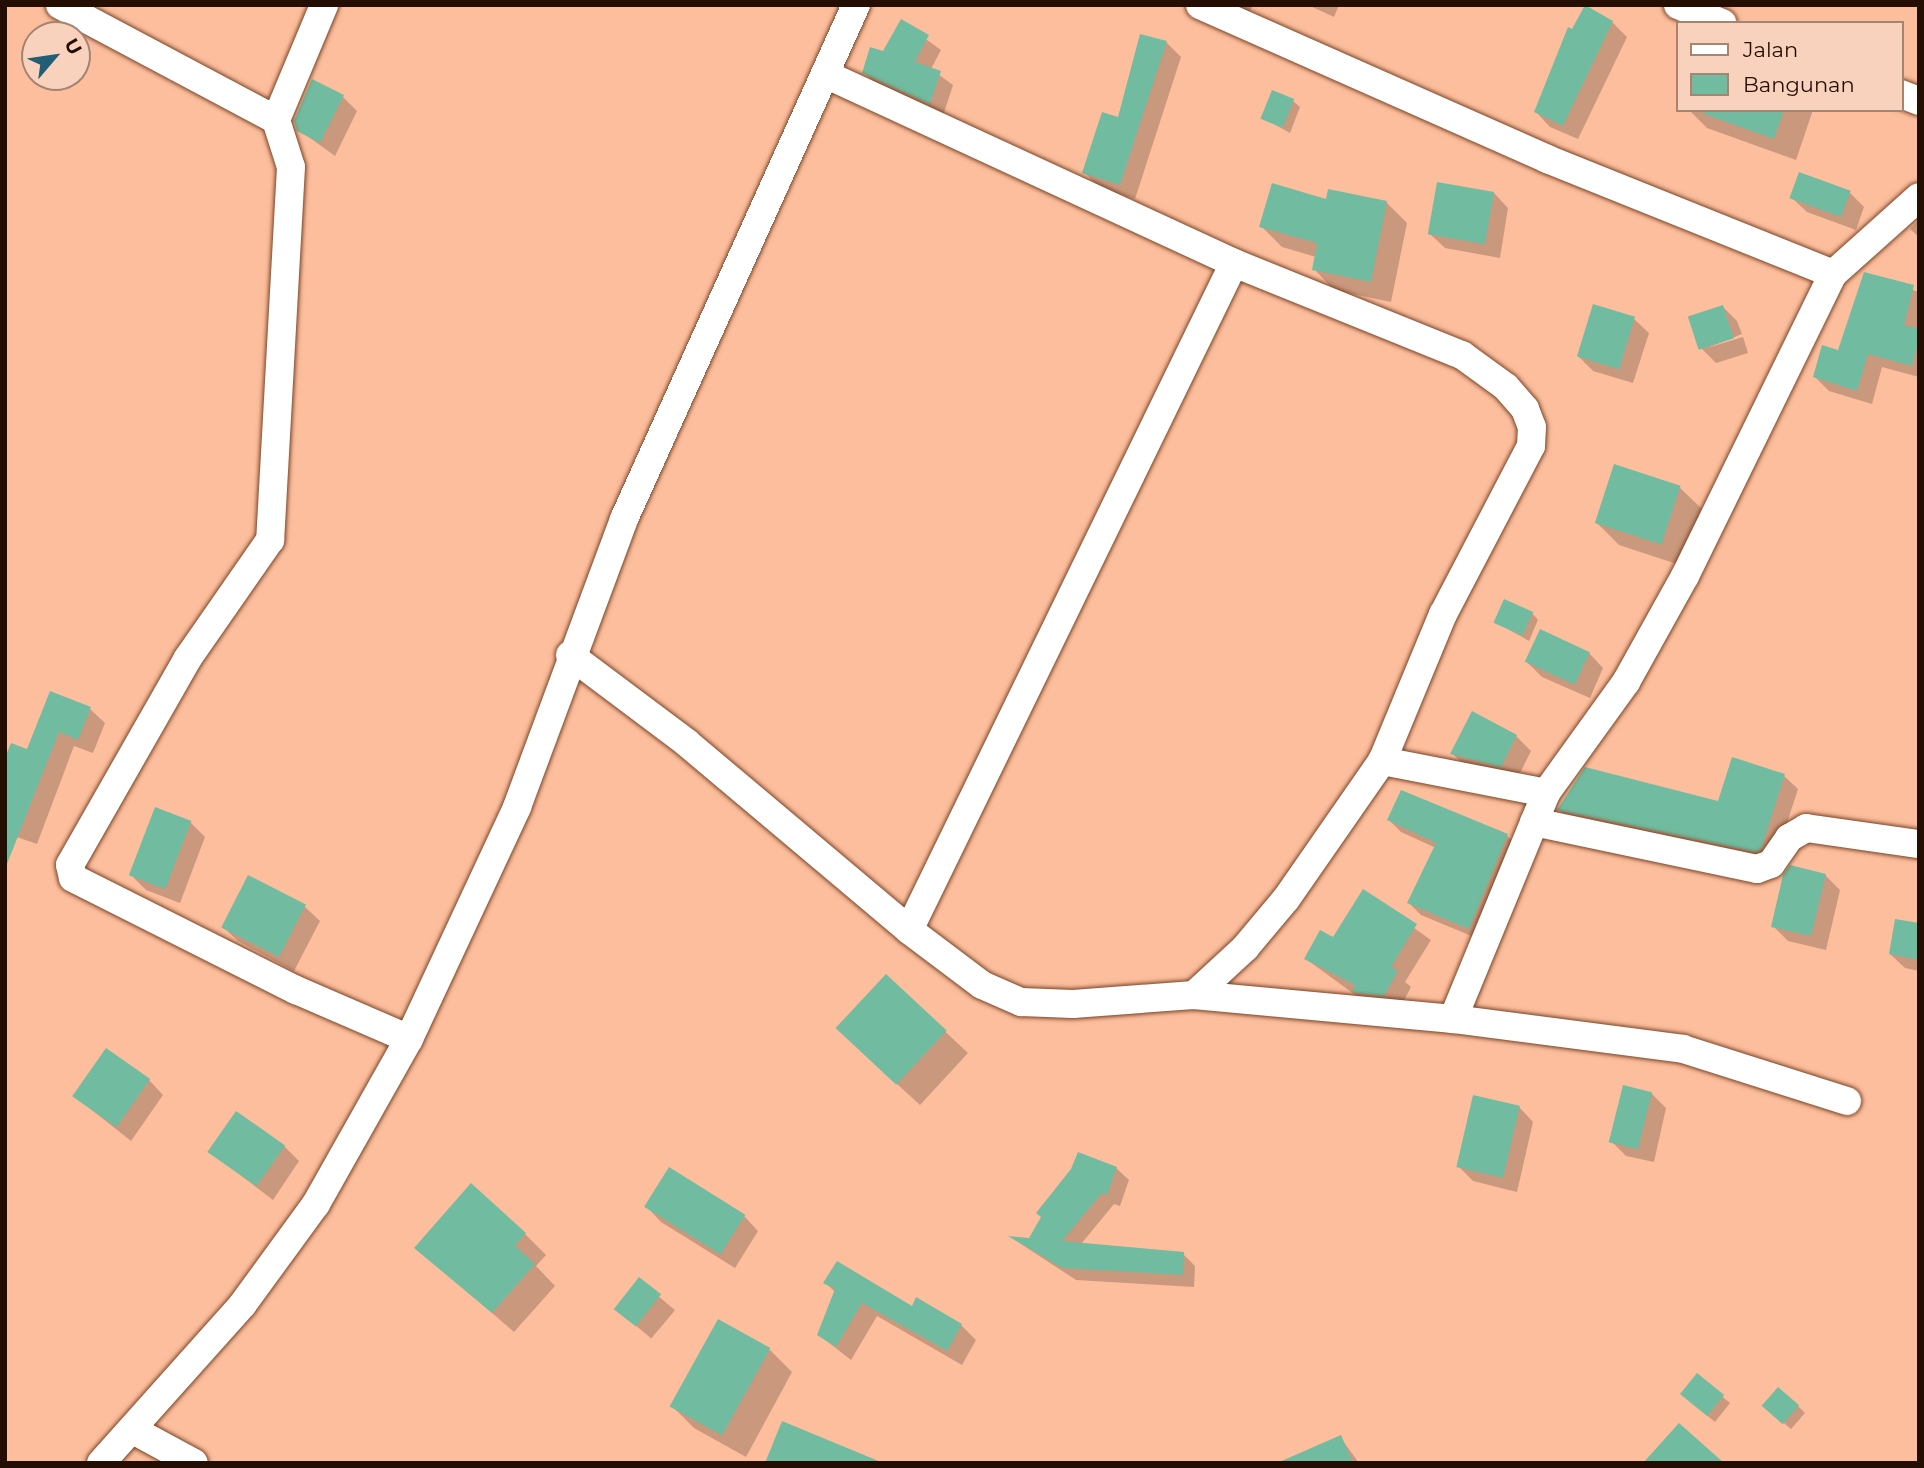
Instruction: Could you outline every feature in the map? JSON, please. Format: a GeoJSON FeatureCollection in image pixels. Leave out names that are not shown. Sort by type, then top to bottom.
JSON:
{"type":"FeatureCollection","features":[{"type":"Feature","properties":{"kind":"street"},"geometry":{"type":"LineString","coordinates":[[60,5],[276,120]]}},
{"type":"Feature","properties":{"kind":"street"},"geometry":{"type":"LineString","coordinates":[[324,5],[276,120],[291,167],[270,540],[188,658],[70,864],[73,878],[92,891],[409,1040]]}},
{"type":"Feature","properties":{"kind":"street"},"geometry":{"type":"LineString","coordinates":[[101,1463],[243,1304],[316,1204],[409,1040],[517,807],[570,655],[624,519],[856,5]]}},
{"type":"Feature","properties":{"kind":"street"},"geometry":{"type":"LineString","coordinates":[[1200,5],[1547,159],[1833,274]]}},
{"type":"Feature","properties":{"kind":"street"},"geometry":{"type":"LineString","coordinates":[[1678,5],[1717,21]]}},
{"type":"Feature","properties":{"kind":"street"},"geometry":{"type":"LineString","coordinates":[[825,74],[1234,263],[1462,355],[1506,387],[1525,409],[1532,427],[1531,446],[1443,614],[1382,761],[1286,899],[1194,995]]}},
{"type":"Feature","properties":{"kind":"street"},"geometry":{"type":"LineString","coordinates":[[1453,1019],[1546,793],[1626,682],[1672,600],[1833,274],[1919,197]]}},
{"type":"Feature","properties":{"kind":"street"},"geometry":{"type":"LineString","coordinates":[[909,930],[1234,263]]}},
{"type":"Feature","properties":{"kind":"street"},"geometry":{"type":"LineString","coordinates":[[570,655],[687,743],[909,930],[982,985],[1021,1002],[1073,1004],[1194,995],[1453,1019],[1683,1049],[1847,1101]]}},
{"type":"Feature","properties":{"kind":"street"},"geometry":{"type":"LineString","coordinates":[[1382,761],[1546,793]]}},
{"type":"Feature","properties":{"kind":"street"},"geometry":{"type":"LineString","coordinates":[[1534,822],[1757,869],[1771,864],[1789,838],[1806,828],[1919,844]]}},
{"type":"Feature","properties":{"kind":"street"},"geometry":{"type":"LineString","coordinates":[[133,1430],[194,1463]]}},
{"type":"Feature","properties":{"kind":"building"},"geometry":{"type":"Polygon","coordinates":[[[1585,5],[1613,21],[1563,126],[1534,112],[1568,27],[1572,29],[1585,5]]]}},
{"type":"Feature","properties":{"kind":"building"},"geometry":{"type":"Polygon","coordinates":[[[901,19],[929,35],[915,62],[941,71],[930,104],[862,73],[870,47],[883,51],[901,19]]]}},
{"type":"Feature","properties":{"kind":"building"},"geometry":{"type":"Polygon","coordinates":[[[1140,34],[1167,41],[1120,185],[1082,173],[1102,112],[1118,117],[1140,34]]]}},
{"type":"Feature","properties":{"kind":"building"},"geometry":{"type":"Polygon","coordinates":[[[312,79],[344,95],[320,143],[297,131],[294,121],[312,79]]]}},
{"type":"Feature","properties":{"kind":"building"},"geometry":{"type":"Polygon","coordinates":[[[1272,90],[1294,99],[1283,128],[1260,119],[1272,90]]]}},
{"type":"Feature","properties":{"kind":"building"},"geometry":{"type":"Polygon","coordinates":[[[1704,112],[1783,112],[1774,139],[1704,112]]]}},
{"type":"Feature","properties":{"kind":"building"},"geometry":{"type":"Polygon","coordinates":[[[1799,172],[1851,191],[1841,217],[1789,198],[1799,172]]]}},
{"type":"Feature","properties":{"kind":"building"},"geometry":{"type":"Polygon","coordinates":[[[1437,182],[1494,192],[1485,244],[1428,234],[1437,182]]]}},
{"type":"Feature","properties":{"kind":"building"},"geometry":{"type":"Polygon","coordinates":[[[1272,183],[1326,199],[1328,189],[1387,201],[1371,282],[1312,270],[1317,243],[1259,227],[1272,183]]]}},
{"type":"Feature","properties":{"kind":"building"},"geometry":{"type":"Polygon","coordinates":[[[1864,272],[1914,285],[1904,325],[1919,329],[1919,339],[1912,366],[1868,354],[1857,391],[1813,377],[1822,345],[1838,350],[1864,272]]]}},
{"type":"Feature","properties":{"kind":"building"},"geometry":{"type":"Polygon","coordinates":[[[1593,304],[1635,317],[1619,369],[1577,357],[1593,304]]]}},
{"type":"Feature","properties":{"kind":"building"},"geometry":{"type":"Polygon","coordinates":[[[1723,305],[1734,338],[1699,350],[1688,316],[1723,305]]]}},
{"type":"Feature","properties":{"kind":"building"},"geometry":{"type":"Polygon","coordinates":[[[1614,464],[1681,486],[1661,545],[1595,523],[1614,464]]]}},
{"type":"Feature","properties":{"kind":"building"},"geometry":{"type":"Polygon","coordinates":[[[1504,599],[1533,612],[1523,636],[1493,623],[1504,599]]]}},
{"type":"Feature","properties":{"kind":"building"},"geometry":{"type":"Polygon","coordinates":[[[1540,629],[1590,652],[1575,685],[1525,662],[1540,629]]]}},
{"type":"Feature","properties":{"kind":"building"},"geometry":{"type":"Polygon","coordinates":[[[50,691],[91,707],[78,740],[59,732],[5,869],[5,758],[11,743],[27,749],[50,691]]]}},
{"type":"Feature","properties":{"kind":"building"},"geometry":{"type":"Polygon","coordinates":[[[1472,711],[1517,735],[1501,767],[1450,754],[1472,711]]]}},
{"type":"Feature","properties":{"kind":"building"},"geometry":{"type":"Polygon","coordinates":[[[1732,757],[1785,774],[1761,849],[1756,852],[1557,810],[1585,767],[1718,801],[1732,757]]]}},
{"type":"Feature","properties":{"kind":"building"},"geometry":{"type":"Polygon","coordinates":[[[1401,790],[1508,834],[1469,929],[1407,903],[1436,843],[1387,820],[1401,790]]]}},
{"type":"Feature","properties":{"kind":"building"},"geometry":{"type":"Polygon","coordinates":[[[155,807],[191,821],[165,889],[129,875],[155,807]]]}},
{"type":"Feature","properties":{"kind":"building"},"geometry":{"type":"Polygon","coordinates":[[[1790,865],[1826,874],[1811,936],[1771,927],[1783,875],[1790,865]]]}},
{"type":"Feature","properties":{"kind":"building"},"geometry":{"type":"Polygon","coordinates":[[[248,875],[306,905],[279,957],[221,928],[248,875]]]}},
{"type":"Feature","properties":{"kind":"building"},"geometry":{"type":"Polygon","coordinates":[[[1363,889],[1417,924],[1391,967],[1398,971],[1384,996],[1352,991],[1355,985],[1304,959],[1320,930],[1333,937],[1363,889]]]}},
{"type":"Feature","properties":{"kind":"building"},"geometry":{"type":"Polygon","coordinates":[[[1895,919],[1919,923],[1919,960],[1889,954],[1895,919]]]}},
{"type":"Feature","properties":{"kind":"building"},"geometry":{"type":"Polygon","coordinates":[[[886,974],[947,1031],[896,1085],[836,1028],[886,974]]]}},
{"type":"Feature","properties":{"kind":"building"},"geometry":{"type":"Polygon","coordinates":[[[106,1048],[150,1079],[116,1127],[72,1096],[106,1048]]]}},
{"type":"Feature","properties":{"kind":"building"},"geometry":{"type":"Polygon","coordinates":[[[1623,1085],[1652,1092],[1638,1150],[1609,1142],[1623,1085]]]}},
{"type":"Feature","properties":{"kind":"building"},"geometry":{"type":"Polygon","coordinates":[[[1473,1095],[1520,1106],[1503,1178],[1456,1167],[1473,1095]]]}},
{"type":"Feature","properties":{"kind":"building"},"geometry":{"type":"Polygon","coordinates":[[[236,1111],[285,1145],[256,1186],[207,1152],[236,1111]]]}},
{"type":"Feature","properties":{"kind":"building"},"geometry":{"type":"Polygon","coordinates":[[[1078,1152],[1117,1167],[1107,1195],[1102,1193],[1062,1241],[1184,1252],[1183,1275],[1062,1268],[1008,1236],[1029,1238],[1041,1217],[1036,1213],[1071,1169],[1078,1152]]]}},
{"type":"Feature","properties":{"kind":"building"},"geometry":{"type":"Polygon","coordinates":[[[669,1167],[745,1215],[720,1255],[644,1207],[669,1167]]]}},
{"type":"Feature","properties":{"kind":"building"},"geometry":{"type":"Polygon","coordinates":[[[471,1183],[526,1233],[515,1246],[535,1264],[492,1313],[414,1248],[471,1183]]]}},
{"type":"Feature","properties":{"kind":"building"},"geometry":{"type":"Polygon","coordinates":[[[837,1261],[912,1306],[916,1297],[962,1324],[947,1351],[862,1303],[836,1347],[817,1335],[835,1289],[823,1283],[837,1261]]]}},
{"type":"Feature","properties":{"kind":"building"},"geometry":{"type":"Polygon","coordinates":[[[639,1277],[661,1294],[636,1327],[614,1309],[639,1277]]]}},
{"type":"Feature","properties":{"kind":"building"},"geometry":{"type":"Polygon","coordinates":[[[718,1319],[770,1348],[722,1436],[670,1406],[718,1319]]]}},
{"type":"Feature","properties":{"kind":"building"},"geometry":{"type":"Polygon","coordinates":[[[1697,1373],[1724,1395],[1707,1416],[1680,1394],[1697,1373]]]}},
{"type":"Feature","properties":{"kind":"building"},"geometry":{"type":"Polygon","coordinates":[[[1778,1387],[1799,1405],[1783,1424],[1762,1406],[1778,1387]]]}},
{"type":"Feature","properties":{"kind":"building"},"geometry":{"type":"Polygon","coordinates":[[[782,1421],[881,1462],[765,1463],[782,1421]]]}},
{"type":"Feature","properties":{"kind":"building"},"geometry":{"type":"Polygon","coordinates":[[[1679,1423],[1724,1463],[1643,1463],[1679,1423]]]}},
{"type":"Feature","properties":{"kind":"building"},"geometry":{"type":"Polygon","coordinates":[[[1341,1435],[1353,1463],[1277,1463],[1341,1435]]]}}]}
